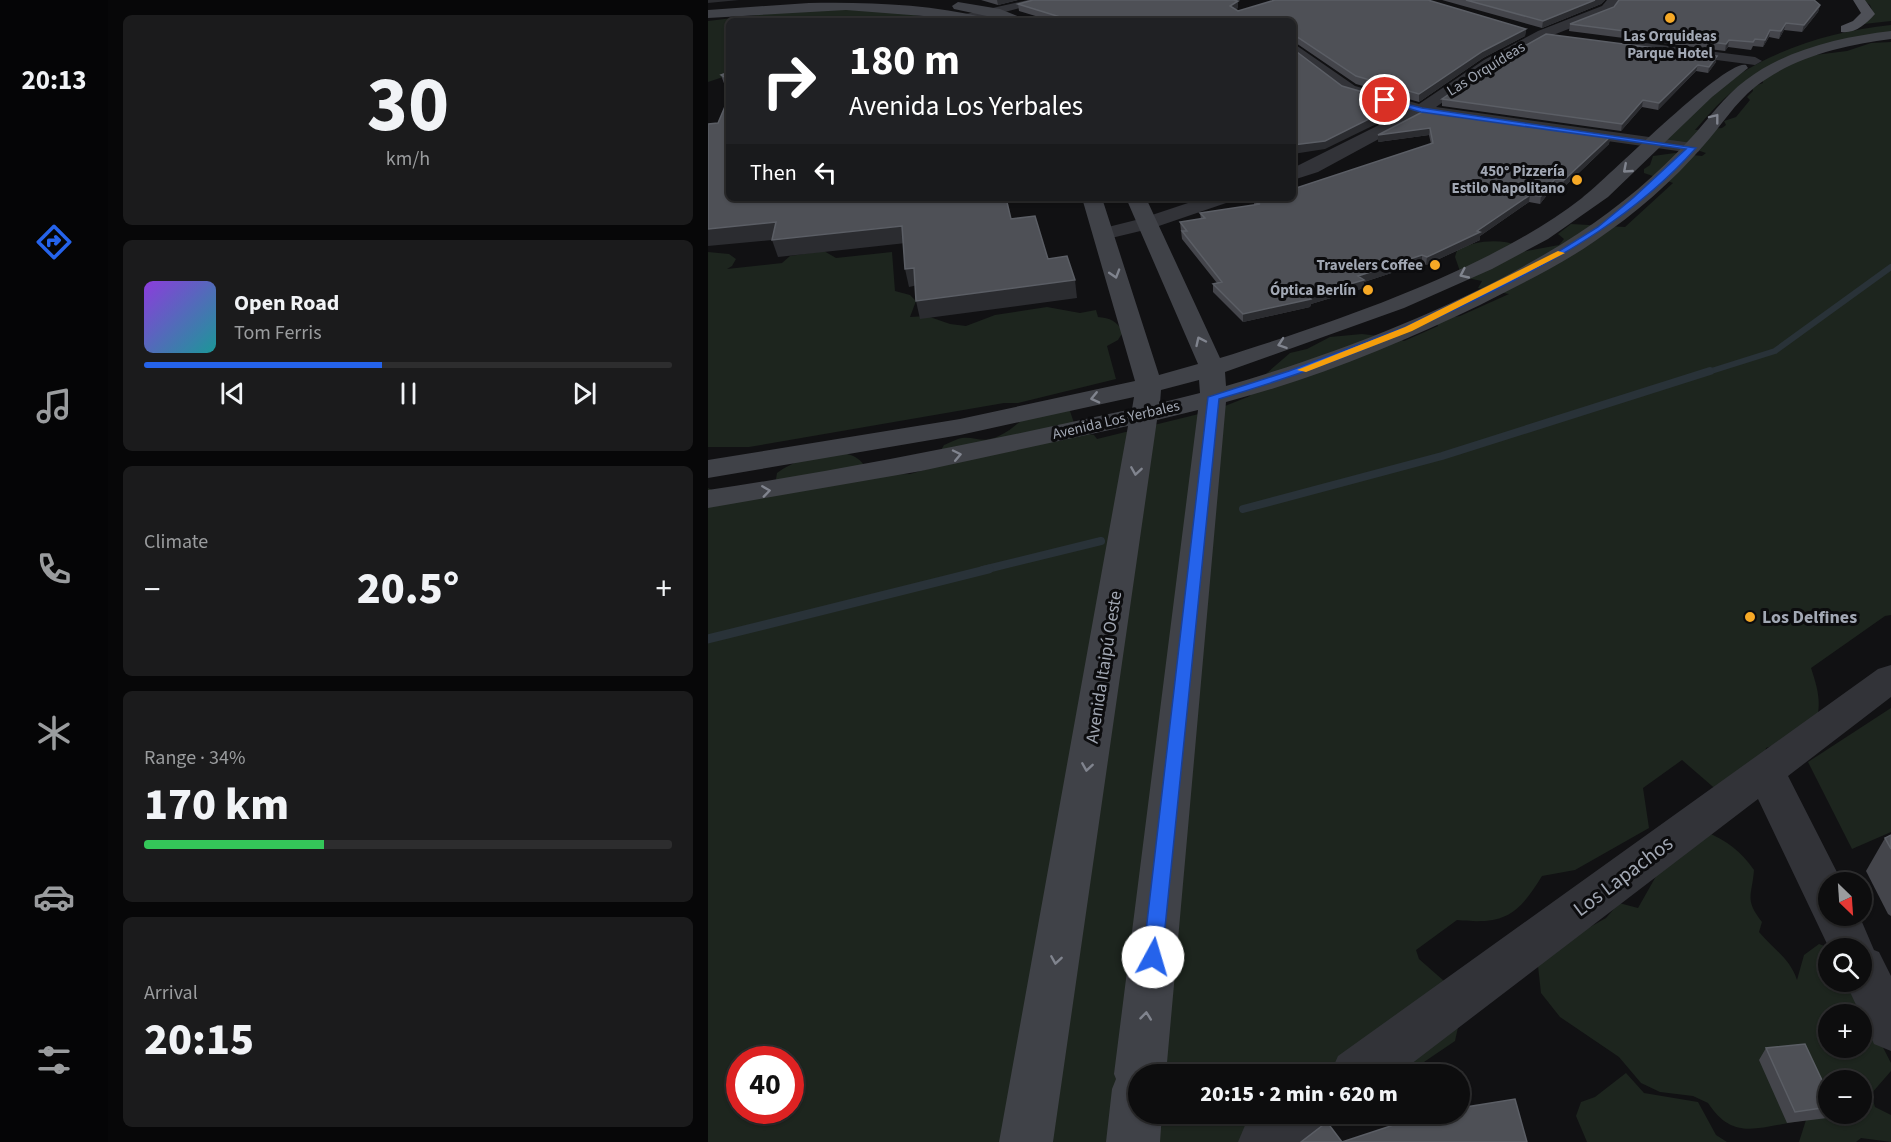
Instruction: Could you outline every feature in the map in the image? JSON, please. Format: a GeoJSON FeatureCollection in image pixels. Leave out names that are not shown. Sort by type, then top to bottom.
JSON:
{"type":"FeatureCollection","features":[{"type":"Feature","properties":{"kind":"main road"},"geometry":{"type":"LineString","coordinates":[[1846,29],[1858,24],[1868,14],[1859,0]]}},
{"type":"Feature","properties":{"kind":"street"},"geometry":{"type":"LineString","coordinates":[[708,8],[798,0]]}},
{"type":"Feature","properties":{"kind":"street"},"geometry":{"type":"LineString","coordinates":[[893,0],[974,15]]}},
{"type":"Feature","properties":{"kind":"street"},"geometry":{"type":"LineString","coordinates":[[708,14],[840,2],[974,15],[998,6],[1044,0]]}},
{"type":"Feature","properties":{"kind":"street","name":"Las Orquídeas"},"geometry":{"type":"LineString","coordinates":[[1296,173],[1311,168],[1421,110],[1489,63],[1543,34],[1607,9],[1614,0]]}},
{"type":"Feature","properties":{"kind":"street"},"geometry":{"type":"LineString","coordinates":[[998,6],[1018,18]]}},
{"type":"Feature","properties":{"kind":"street"},"geometry":{"type":"LineString","coordinates":[[1213,383],[1463,274],[1543,234],[1600,193],[1658,142],[1698,99],[1755,61],[1846,29],[1891,23]]}},
{"type":"Feature","properties":{"kind":"street"},"geometry":{"type":"LineString","coordinates":[[1521,28],[1579,39]]}},
{"type":"Feature","properties":{"kind":"street","name":"Avenida Los Yerbales"},"geometry":{"type":"LineString","coordinates":[[708,500],[813,485],[1213,383],[1293,374],[1408,329],[1551,260],[1601,228],[1636,200],[1692,148],[1726,104],[1760,77],[1809,54],[1849,42],[1891,35]]}},
{"type":"Feature","properties":{"kind":"street"},"geometry":{"type":"LineString","coordinates":[[1626,45],[1755,61]]}},
{"type":"Feature","properties":{"kind":"street"},"geometry":{"type":"LineString","coordinates":[[1296,49],[1349,89],[1421,110],[1692,148]]}},
{"type":"Feature","properties":{"kind":"street","name":"Avenida Itaipú Oeste"},"geometry":{"type":"LineString","coordinates":[[1026,1142],[1147,399],[1093,201]]}},
{"type":"Feature","properties":{"kind":"street"},"geometry":{"type":"LineString","coordinates":[[1137,201],[1213,383],[1141,1064]]}},
{"type":"Feature","properties":{"kind":"street"},"geometry":{"type":"LineString","coordinates":[[1103,234],[1146,224],[1213,201]]}},
{"type":"Feature","properties":{"kind":"street"},"geometry":{"type":"LineString","coordinates":[[708,469],[1147,399]]}},
{"type":"Feature","properties":{"kind":"street","name":"Los Lapachos"},"geometry":{"type":"LineString","coordinates":[[1369,1064],[1891,678]]}},
{"type":"Feature","properties":{"kind":"street"},"geometry":{"type":"LineString","coordinates":[[1765,770],[1818,879]]}},
{"type":"Feature","properties":{"kind":"street"},"geometry":{"type":"LineString","coordinates":[[1872,988],[1891,1027]]}},
{"type":"Feature","properties":{"kind":"street"},"geometry":{"type":"LineString","coordinates":[[1133,1142],[1135,1124]]}},
{"type":"Feature","properties":{"kind":"street"},"geometry":{"type":"LineString","coordinates":[[1265,1142],[1289,1124]]}},
{"type":"Feature","properties":{"kind":"shaded area"},"geometry":{"type":"Polygon","coordinates":[[[1863,0],[1891,0],[1891,21],[1864,24],[1874,15],[1870,5],[1863,0]]]}},
{"type":"Feature","properties":{"kind":"shaded area"},"geometry":{"type":"Polygon","coordinates":[[[847,4],[933,18],[733,18],[847,4]]]}},
{"type":"Feature","properties":{"kind":"shaded area"},"geometry":{"type":"Polygon","coordinates":[[[726,19],[726,76],[708,82],[708,21],[726,19]]]}},
{"type":"Feature","properties":{"kind":"shaded area"},"geometry":{"type":"Polygon","coordinates":[[[1891,25],[1891,33],[1807,56],[1847,51],[1871,43],[1891,42],[1891,615],[1885,616],[1811,668],[1819,700],[1818,715],[1812,732],[1766,748],[1761,768],[1719,792],[1682,760],[1643,788],[1649,828],[1575,870],[1542,876],[1517,908],[1499,919],[1457,920],[1416,950],[1419,959],[1444,981],[1462,1009],[1455,1041],[1424,1062],[1418,1064],[1128,1064],[1128,1124],[1305,1124],[1265,1142],[708,1142],[708,488],[712,490],[775,485],[777,473],[799,461],[827,453],[853,456],[863,463],[869,475],[910,474],[931,468],[944,445],[962,438],[983,440],[999,436],[1031,413],[1047,407],[1070,411],[1077,432],[1094,435],[1097,439],[1215,410],[1250,396],[1252,386],[1290,353],[1307,349],[1330,337],[1362,334],[1397,338],[1404,341],[1438,326],[1435,320],[1460,316],[1509,294],[1478,288],[1482,281],[1462,277],[1455,257],[1457,250],[1495,241],[1518,246],[1521,252],[1559,245],[1564,239],[1558,234],[1571,224],[1625,227],[1673,183],[1644,173],[1644,169],[1650,165],[1653,156],[1675,153],[1702,156],[1706,153],[1666,140],[1701,103],[1721,86],[1766,60],[1814,40],[1891,25]],[[1763,76],[1734,90],[1695,130],[1722,128],[1726,125],[1724,121],[1736,117],[1750,100],[1747,97],[1753,91],[1752,87],[1763,83],[1763,76]]]}},
{"type":"Feature","properties":{"kind":"shaded area"},"geometry":{"type":"Polygon","coordinates":[[[824,251],[836,258],[892,252],[895,291],[910,295],[916,301],[910,317],[927,316],[950,324],[966,326],[995,315],[1047,307],[1080,313],[1096,310],[1098,317],[1113,321],[1123,332],[1118,340],[1107,346],[1116,379],[1018,403],[1004,403],[749,447],[708,447],[708,252],[729,254],[736,259],[727,269],[782,263],[790,256],[824,251]]]}},
{"type":"Feature","properties":{"kind":"shaded area"},"geometry":{"type":"Polygon","coordinates":[[[1891,708],[1891,832],[1852,849],[1808,762],[1891,708]]]}},
{"type":"Feature","properties":{"kind":"shaded area"},"geometry":{"type":"Polygon","coordinates":[[[1704,831],[1726,842],[1738,852],[1754,870],[1751,902],[1762,922],[1759,932],[1786,960],[1797,980],[1804,955],[1818,945],[1818,992],[1855,992],[1861,1004],[1818,1004],[1818,1058],[1872,1058],[1872,1026],[1891,1063],[1891,1071],[1872,1093],[1872,1070],[1818,1070],[1818,1124],[1872,1124],[1872,1097],[1875,1107],[1891,1115],[1891,1142],[1861,1138],[1856,1142],[1799,1142],[1806,1120],[1748,1129],[1727,1123],[1708,1103],[1693,1096],[1660,1092],[1641,1083],[1619,1057],[1560,1017],[1541,993],[1537,957],[1606,918],[1619,903],[1638,908],[1659,871],[1704,831]]]}},
{"type":"Feature","properties":{"kind":"shaded area"},"geometry":{"type":"Polygon","coordinates":[[[1626,1073],[1644,1093],[1698,1102],[1716,1135],[1727,1142],[1587,1142],[1576,1116],[1581,1102],[1595,1097],[1626,1073]]]}},
{"type":"Feature","properties":{"kind":"building"},"geometry":{"type":"Polygon","coordinates":[[[1033,0],[1233,0],[1238,1],[1230,6],[1238,11],[1275,0],[1428,0],[1526,29],[1483,51],[1419,94],[1356,76],[1296,36],[1296,18],[1063,18],[1018,4],[1033,0]]]}},
{"type":"Feature","properties":{"kind":"building"},"geometry":{"type":"Polygon","coordinates":[[[1466,0],[1595,0],[1543,21],[1466,0]]]}},
{"type":"Feature","properties":{"kind":"building"},"geometry":{"type":"Polygon","coordinates":[[[1619,0],[1814,0],[1820,5],[1804,25],[1786,23],[1781,31],[1770,30],[1765,40],[1755,39],[1753,42],[1729,40],[1726,44],[1570,24],[1614,7],[1619,0]]]}},
{"type":"Feature","properties":{"kind":"building"},"geometry":{"type":"Polygon","coordinates":[[[1546,34],[1717,56],[1709,67],[1698,65],[1659,103],[1643,100],[1622,124],[1442,99],[1496,62],[1546,34]]]}},
{"type":"Feature","properties":{"kind":"building"},"geometry":{"type":"Polygon","coordinates":[[[1296,51],[1342,86],[1401,103],[1325,141],[1296,145],[1296,51]]]}},
{"type":"Feature","properties":{"kind":"building"},"geometry":{"type":"Polygon","coordinates":[[[726,104],[726,201],[1007,201],[1011,219],[1035,216],[1048,259],[1067,256],[1075,280],[916,301],[914,268],[905,269],[902,226],[772,240],[776,222],[708,229],[708,124],[718,123],[726,104]]]}},
{"type":"Feature","properties":{"kind":"building"},"geometry":{"type":"Polygon","coordinates":[[[1424,111],[1610,137],[1564,180],[1555,179],[1541,196],[1530,195],[1477,231],[1480,232],[1427,257],[1422,255],[1358,276],[1364,280],[1308,296],[1311,299],[1243,314],[1213,284],[1222,282],[1182,231],[1187,231],[1180,222],[1205,218],[1200,213],[1260,204],[1254,202],[1257,201],[1296,201],[1296,188],[1433,143],[1430,128],[1378,135],[1424,111]]]}},
{"type":"Feature","properties":{"kind":"building"},"geometry":{"type":"Polygon","coordinates":[[[1891,835],[1891,849],[1885,838],[1891,835]]]}},
{"type":"Feature","properties":{"kind":"building"},"geometry":{"type":"Polygon","coordinates":[[[1805,1044],[1818,1072],[1818,1109],[1795,1112],[1766,1048],[1805,1044]]]}},
{"type":"Feature","properties":{"kind":"building"},"geometry":{"type":"Polygon","coordinates":[[[1515,1099],[1527,1142],[1342,1142],[1397,1124],[1470,1124],[1470,1106],[1515,1099]]]}},
{"type":"Feature","properties":{"kind":"building"},"geometry":{"type":"Polygon","coordinates":[[[1324,1124],[1328,1124],[1342,1142],[1301,1142],[1324,1124]]]}},
{"type":"Feature","properties":{"kind":"waterway"},"geometry":{"type":"LineString","coordinates":[[1705,373],[1775,351],[1891,267]]}},
{"type":"Feature","properties":{"kind":"waterway"},"geometry":{"type":"LineString","coordinates":[[1243,509],[1442,456],[1710,371]]}},
{"type":"Feature","properties":{"kind":"waterway"},"geometry":{"type":"LineString","coordinates":[[983,570],[1101,541]]}},
{"type":"Feature","properties":{"kind":"waterway"},"geometry":{"type":"LineString","coordinates":[[708,639],[989,569]]}},
{"type":"Feature","properties":{"kind":"slow traffic"},"geometry":{"type":"LineString","coordinates":[[1302,370],[1408,329],[1551,260],[1561,253]]}},
{"type":"Feature","properties":{"kind":"place","name":"Las Orquideas Parque Hotel"},"geometry":{"type":"Point","coordinates":[1670,18]}},
{"type":"Feature","properties":{"kind":"place","name":"450° Pizzería Estilo Napolitano"},"geometry":{"type":"Point","coordinates":[1577,180]}},
{"type":"Feature","properties":{"kind":"place","name":"Travelers Coffee"},"geometry":{"type":"Point","coordinates":[1435,265]}},
{"type":"Feature","properties":{"kind":"place","name":"Óptica Berlín"},"geometry":{"type":"Point","coordinates":[1368,290]}},
{"type":"Feature","properties":{"kind":"place","name":"Los Delfines"},"geometry":{"type":"Point","coordinates":[1750,617]}},
{"type":"Feature","properties":{"kind":"route"},"geometry":{"type":"LineString","coordinates":[[1153,957],[1213,397],[1293,374],[1408,329],[1551,260],[1601,228],[1636,200],[1692,148],[1421,110],[1385,100]]}}]}
